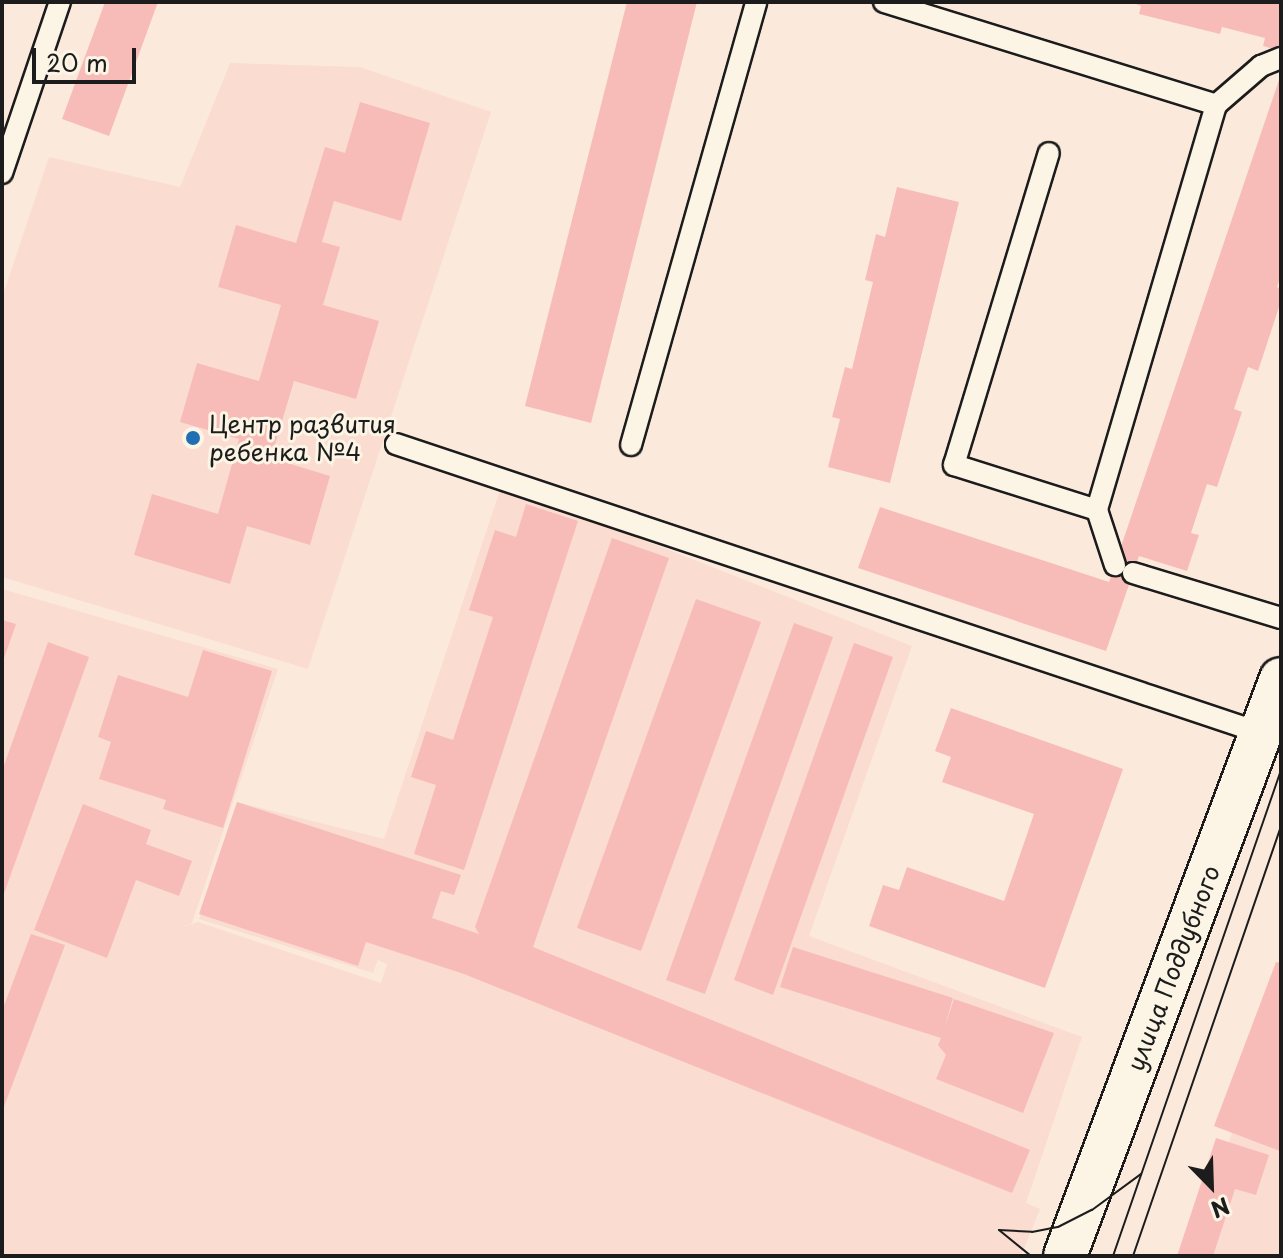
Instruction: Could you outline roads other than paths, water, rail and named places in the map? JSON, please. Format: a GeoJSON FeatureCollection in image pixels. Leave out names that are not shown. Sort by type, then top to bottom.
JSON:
{"type":"FeatureCollection","features":[{"type":"Feature","properties":{"kind":"street","name":"улица Поддубного"},"geometry":{"type":"LineString","coordinates":[[1065,1256],[1281,679]]}},
{"type":"Feature","properties":{"kind":"lane"},"geometry":{"type":"LineString","coordinates":[[2,173],[60,2]]}},
{"type":"Feature","properties":{"kind":"lane"},"geometry":{"type":"LineString","coordinates":[[631,445],[756,2]]}},
{"type":"Feature","properties":{"kind":"lane"},"geometry":{"type":"LineString","coordinates":[[884,2],[1216,105]]}},
{"type":"Feature","properties":{"kind":"lane"},"geometry":{"type":"LineString","coordinates":[[1281,58],[1261,66],[1216,105],[1097,510],[1124,569],[1281,618]]}},
{"type":"Feature","properties":{"kind":"lane"},"geometry":{"type":"LineString","coordinates":[[1049,153],[954,465],[1097,510]]}},
{"type":"Feature","properties":{"kind":"lane"},"geometry":{"type":"LineString","coordinates":[[396,444],[1261,733]]}},
{"type":"Feature","properties":{"kind":"tram line"},"geometry":{"type":"LineString","coordinates":[[1113,1256],[1281,770]]}},
{"type":"Feature","properties":{"kind":"tram line"},"geometry":{"type":"LineString","coordinates":[[1133,1256],[1281,825]]}},
{"type":"Feature","properties":{"kind":"tram line"},"geometry":{"type":"LineString","coordinates":[[999,1230],[1032,1232],[1058,1227],[1092,1210],[1141,1174]]}},
{"type":"Feature","properties":{"kind":"tram line"},"geometry":{"type":"LineString","coordinates":[[999,1230],[1031,1256]]}},
{"type":"Feature","properties":{"kind":"place","name":"Центр развития ребенка №4"},"geometry":{"type":"Point","coordinates":[193,438]}}]}
